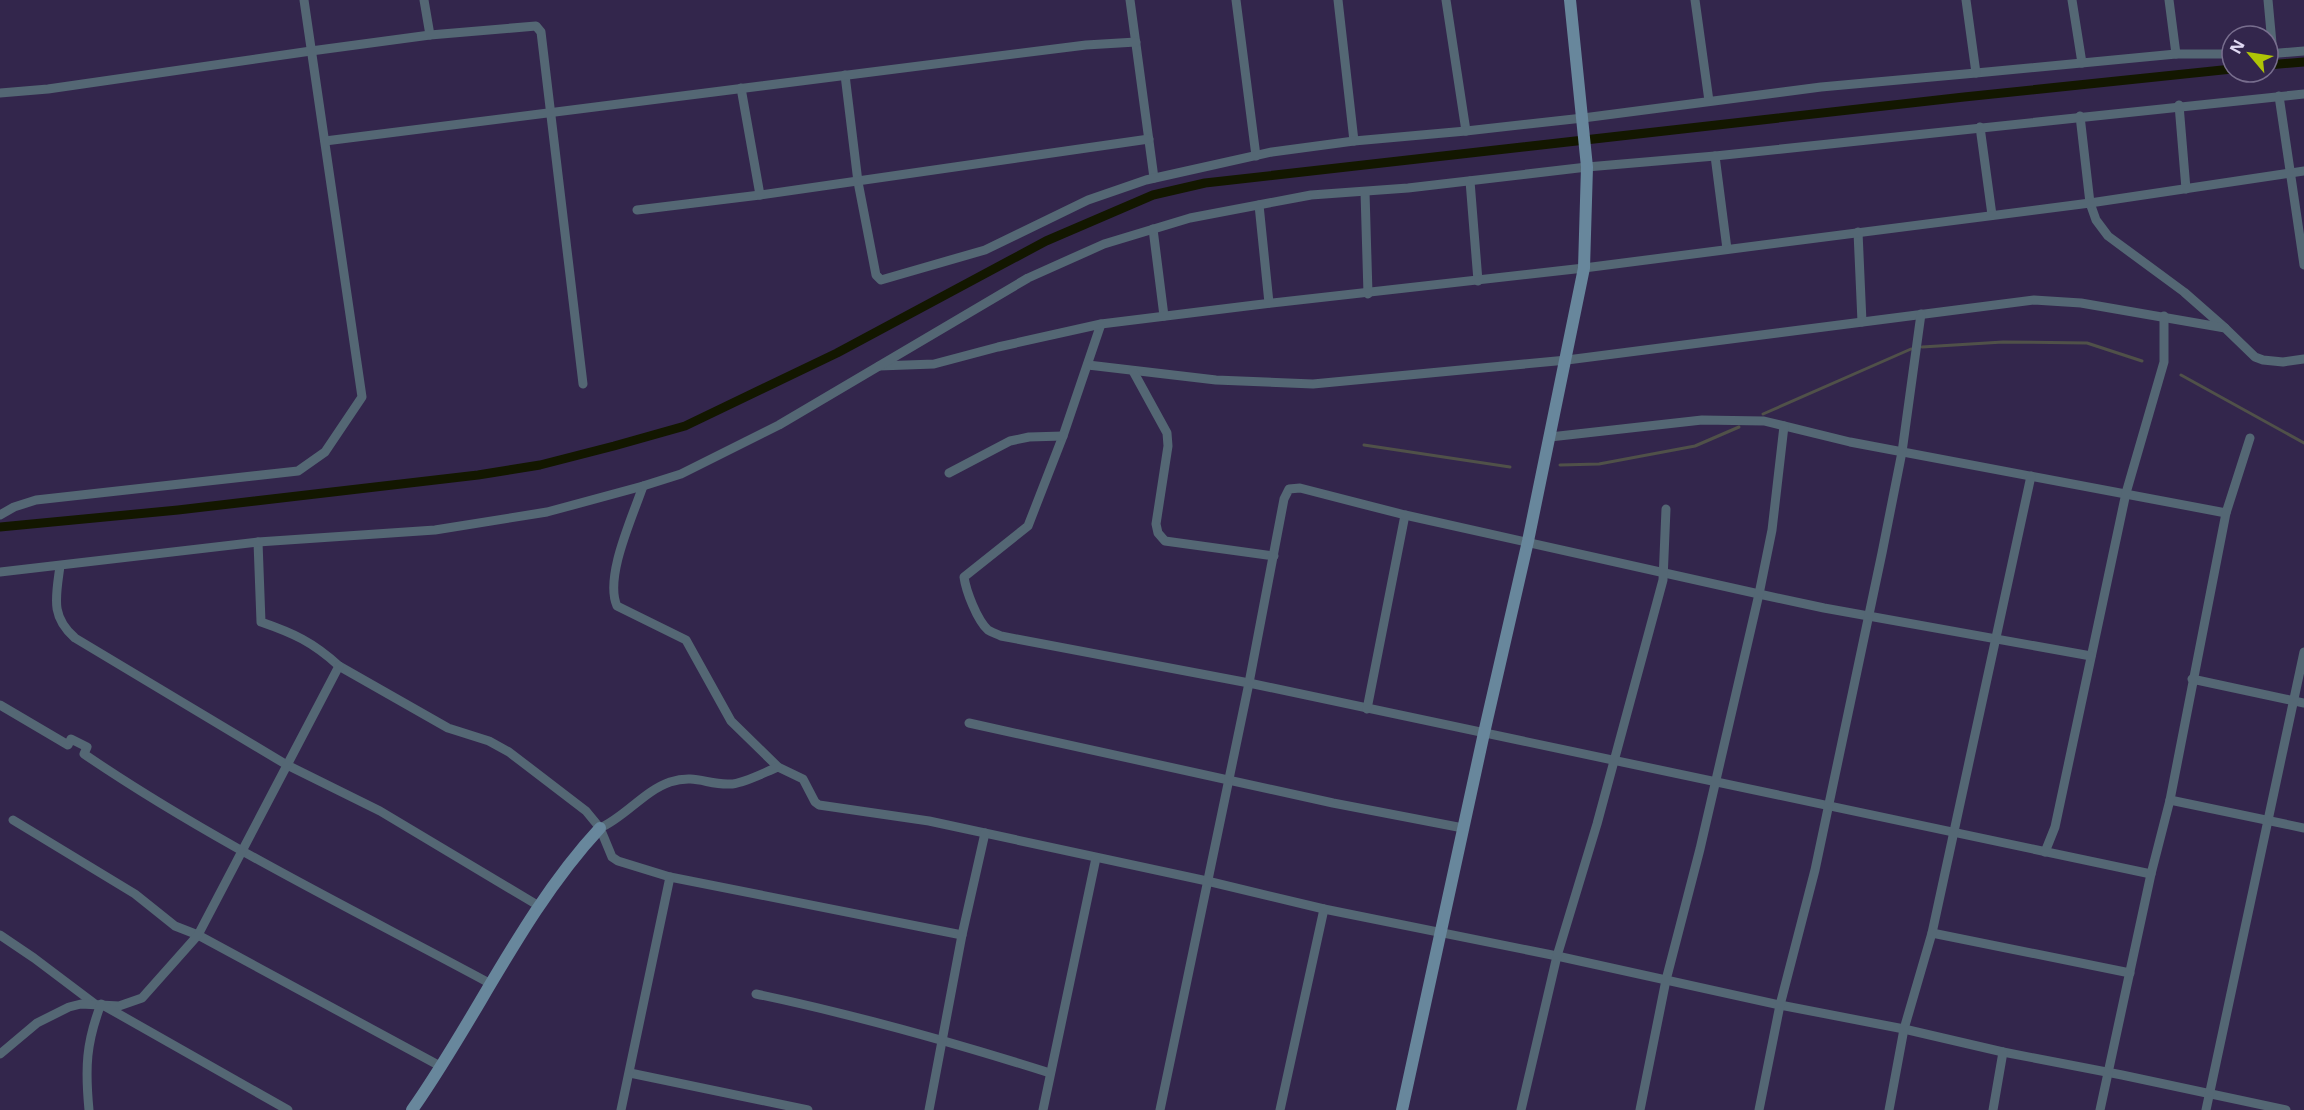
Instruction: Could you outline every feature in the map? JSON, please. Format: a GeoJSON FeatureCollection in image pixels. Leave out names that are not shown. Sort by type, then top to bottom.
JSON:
{"type":"FeatureCollection","features":[{"type":"Feature","properties":{"kind":"street"},"geometry":{"type":"LineString","coordinates":[[0,515],[14,507],[36,500],[298,471],[325,453],[362,397],[304,0]]}},
{"type":"Feature","properties":{"kind":"street"},"geometry":{"type":"LineString","coordinates":[[424,0],[430,36]]}},
{"type":"Feature","properties":{"kind":"street"},"geometry":{"type":"LineString","coordinates":[[1130,0],[1154,178]]}},
{"type":"Feature","properties":{"kind":"street"},"geometry":{"type":"LineString","coordinates":[[1236,0],[1256,156]]}},
{"type":"Feature","properties":{"kind":"street"},"geometry":{"type":"LineString","coordinates":[[1338,0],[1354,141]]}},
{"type":"Feature","properties":{"kind":"street"},"geometry":{"type":"LineString","coordinates":[[1446,0],[1467,132]]}},
{"type":"Feature","properties":{"kind":"street"},"geometry":{"type":"LineString","coordinates":[[1402,1110],[1439,934],[1528,541],[1567,360],[1584,268],[1587,162],[1570,0]]}},
{"type":"Feature","properties":{"kind":"street"},"geometry":{"type":"LineString","coordinates":[[1695,0],[1709,101]]}},
{"type":"Feature","properties":{"kind":"street"},"geometry":{"type":"LineString","coordinates":[[1966,0],[1976,73]]}},
{"type":"Feature","properties":{"kind":"street"},"geometry":{"type":"LineString","coordinates":[[2072,0],[2082,63]]}},
{"type":"Feature","properties":{"kind":"street"},"geometry":{"type":"LineString","coordinates":[[2169,0],[2176,54]]}},
{"type":"Feature","properties":{"kind":"street"},"geometry":{"type":"LineString","coordinates":[[2268,0],[2269,24]]}},
{"type":"Feature","properties":{"kind":"street"},"geometry":{"type":"LineString","coordinates":[[0,93],[48,89],[430,36],[536,26],[541,32],[583,384]]}},
{"type":"Feature","properties":{"kind":"street"},"geometry":{"type":"LineString","coordinates":[[325,141],[1086,45],[1136,42]]}},
{"type":"Feature","properties":{"kind":"street"},"geometry":{"type":"LineString","coordinates":[[2280,53],[2304,51]]}},
{"type":"Feature","properties":{"kind":"street"},"geometry":{"type":"LineString","coordinates":[[845,75],[858,182],[876,275],[881,280],[985,250],[1088,200],[1154,178],[1256,156],[1354,141],[1584,124],[1709,101],[1821,87],[2176,54],[2220,54]]}},
{"type":"Feature","properties":{"kind":"street"},"geometry":{"type":"LineString","coordinates":[[741,88],[760,195]]}},
{"type":"Feature","properties":{"kind":"street"},"geometry":{"type":"LineString","coordinates":[[0,572],[258,542],[435,530],[547,512],[643,486],[681,474],[779,425],[1028,278],[1104,244],[1190,218],[1311,195],[1470,181],[1587,162],[1714,156],[2179,105],[2304,94]]}},
{"type":"Feature","properties":{"kind":"street"},"geometry":{"type":"LineString","coordinates":[[2279,96],[2304,265]]}},
{"type":"Feature","properties":{"kind":"street"},"geometry":{"type":"LineString","coordinates":[[2179,105],[2186,189]]}},
{"type":"Feature","properties":{"kind":"street"},"geometry":{"type":"LineString","coordinates":[[2080,116],[2090,203],[2096,220],[2108,236],[2184,292],[2255,357],[2283,362],[2304,359]]}},
{"type":"Feature","properties":{"kind":"street"},"geometry":{"type":"LineString","coordinates":[[1980,127],[1992,215]]}},
{"type":"Feature","properties":{"kind":"street"},"geometry":{"type":"LineString","coordinates":[[637,210],[858,182],[1149,139]]}},
{"type":"Feature","properties":{"kind":"street"},"geometry":{"type":"LineString","coordinates":[[1714,156],[1727,249]]}},
{"type":"Feature","properties":{"kind":"street"},"geometry":{"type":"LineString","coordinates":[[876,366],[934,364],[1101,324],[1584,268],[2090,203],[2304,171]]}},
{"type":"Feature","properties":{"kind":"street"},"geometry":{"type":"LineString","coordinates":[[1470,181],[1478,281]]}},
{"type":"Feature","properties":{"kind":"street"},"geometry":{"type":"LineString","coordinates":[[1365,192],[1368,294]]}},
{"type":"Feature","properties":{"kind":"street"},"geometry":{"type":"LineString","coordinates":[[1259,205],[1269,303]]}},
{"type":"Feature","properties":{"kind":"street"},"geometry":{"type":"LineString","coordinates":[[1153,229],[1164,316]]}},
{"type":"Feature","properties":{"kind":"street"},"geometry":{"type":"LineString","coordinates":[[1858,232],[1862,322]]}},
{"type":"Feature","properties":{"kind":"street"},"geometry":{"type":"LineString","coordinates":[[1088,365],[1216,380],[1313,384],[1567,360],[2034,300],[2081,303],[2225,328]]}},
{"type":"Feature","properties":{"kind":"street"},"geometry":{"type":"LineString","coordinates":[[1759,1110],[1780,1005],[1815,870],[1869,616],[1902,452],[1921,314]]}},
{"type":"Feature","properties":{"kind":"street"},"geometry":{"type":"LineString","coordinates":[[2045,852],[2055,827],[2126,493],[2164,362],[2164,316]]}},
{"type":"Feature","properties":{"kind":"street"},"geometry":{"type":"LineString","coordinates":[[1101,324],[1063,436],[1028,526],[964,577],[966,589],[981,621],[988,630],[1001,636],[1249,683],[2151,874]]}},
{"type":"Feature","properties":{"kind":"street"},"geometry":{"type":"LineString","coordinates":[[1133,370],[1167,433],[1168,446],[1156,524],[1158,533],[1165,541],[1274,556]]}},
{"type":"Feature","properties":{"kind":"street"},"geometry":{"type":"LineString","coordinates":[[1550,437],[1702,420],[1747,419],[1902,452],[2226,513]]}},
{"type":"Feature","properties":{"kind":"street"},"geometry":{"type":"LineString","coordinates":[[1640,1110],[1666,980],[1759,594],[1772,530],[1784,426]]}},
{"type":"Feature","properties":{"kind":"street"},"geometry":{"type":"LineString","coordinates":[[949,473],[1010,441],[1029,437],[1063,436]]}},
{"type":"Feature","properties":{"kind":"street"},"geometry":{"type":"LineString","coordinates":[[2100,1110],[2151,874],[2170,800],[2226,513],[2250,438]]}},
{"type":"Feature","properties":{"kind":"street"},"geometry":{"type":"LineString","coordinates":[[1889,1110],[1904,1029],[1932,933],[2031,476]]}},
{"type":"Feature","properties":{"kind":"street"},"geometry":{"type":"LineString","coordinates":[[643,486],[617,563],[613,588],[616,606],[686,640],[731,721],[778,767],[803,779],[815,802],[819,805],[929,821],[1439,934],[1557,956],[1780,1005],[2286,1110]]}},
{"type":"Feature","properties":{"kind":"street"},"geometry":{"type":"LineString","coordinates":[[1160,1110],[1249,683],[1284,499],[1289,489],[1300,488],[1405,515],[1759,594],[2091,656]]}},
{"type":"Feature","properties":{"kind":"street"},"geometry":{"type":"LineString","coordinates":[[1521,1110],[1557,956],[1614,761],[1665,572],[1666,509]]}},
{"type":"Feature","properties":{"kind":"street"},"geometry":{"type":"LineString","coordinates":[[1367,709],[1405,515]]}},
{"type":"Feature","properties":{"kind":"street"},"geometry":{"type":"LineString","coordinates":[[258,542],[261,622],[297,635],[325,653],[339,666],[448,728],[499,745],[577,803],[600,828],[612,857],[618,861],[670,877],[962,935]]}},
{"type":"Feature","properties":{"kind":"street"},"geometry":{"type":"LineString","coordinates":[[60,566],[56,597],[58,618],[64,628],[75,638],[287,765],[380,811],[539,906]]}},
{"type":"Feature","properties":{"kind":"street"},"geometry":{"type":"LineString","coordinates":[[2206,1110],[2304,652]]}},
{"type":"Feature","properties":{"kind":"street"},"geometry":{"type":"LineString","coordinates":[[0,1054],[37,1023],[69,1007],[98,1004],[119,1006],[142,998],[198,935],[339,666]]}},
{"type":"Feature","properties":{"kind":"street"},"geometry":{"type":"LineString","coordinates":[[2192,679],[2304,703]]}},
{"type":"Feature","properties":{"kind":"street"},"geometry":{"type":"LineString","coordinates":[[0,705],[68,745],[71,739],[87,747],[84,754],[130,785],[241,851],[491,984]]}},
{"type":"Feature","properties":{"kind":"street"},"geometry":{"type":"LineString","coordinates":[[969,723],[1463,828]]}},
{"type":"Feature","properties":{"kind":"street"},"geometry":{"type":"LineString","coordinates":[[414,1108],[539,906],[581,848],[600,828],[611,823],[668,783],[693,778],[732,784],[778,767]]}},
{"type":"Feature","properties":{"kind":"street"},"geometry":{"type":"LineString","coordinates":[[2170,800],[2304,828]]}},
{"type":"Feature","properties":{"kind":"street"},"geometry":{"type":"LineString","coordinates":[[13,820],[135,894],[175,926],[198,935],[440,1066]]}},
{"type":"Feature","properties":{"kind":"street"},"geometry":{"type":"LineString","coordinates":[[929,1110],[962,935],[986,833]]}},
{"type":"Feature","properties":{"kind":"street"},"geometry":{"type":"LineString","coordinates":[[1043,1110],[1096,858]]}},
{"type":"Feature","properties":{"kind":"street"},"geometry":{"type":"LineString","coordinates":[[621,1110],[670,877]]}},
{"type":"Feature","properties":{"kind":"street"},"geometry":{"type":"LineString","coordinates":[[1280,1110],[1324,909]]}},
{"type":"Feature","properties":{"kind":"street"},"geometry":{"type":"LineString","coordinates":[[1932,933],[2130,973]]}},
{"type":"Feature","properties":{"kind":"street"},"geometry":{"type":"LineString","coordinates":[[0,935],[98,1004],[288,1110]]}},
{"type":"Feature","properties":{"kind":"street"},"geometry":{"type":"LineString","coordinates":[[756,994],[836,1011],[942,1039],[1050,1073]]}},
{"type":"Feature","properties":{"kind":"street"},"geometry":{"type":"LineString","coordinates":[[89,1110],[86,1066],[90,1032],[98,1004]]}},
{"type":"Feature","properties":{"kind":"street"},"geometry":{"type":"LineString","coordinates":[[1993,1110],[2003,1052]]}},
{"type":"Feature","properties":{"kind":"street"},"geometry":{"type":"LineString","coordinates":[[630,1072],[808,1110]]}},
{"type":"Feature","properties":{"kind":"waterway"},"geometry":{"type":"LineString","coordinates":[[2280,64],[2304,62]]}},
{"type":"Feature","properties":{"kind":"waterway"},"geometry":{"type":"LineString","coordinates":[[0,527],[178,510],[478,475],[540,465],[685,426],[837,353],[1046,241],[1153,195],[1205,183],[2220,70]]}},
{"type":"Feature","properties":{"kind":"waterway"},"geometry":{"type":"LineString","coordinates":[[1922,347],[2003,342],[2087,343],[2142,361]]}},
{"type":"Feature","properties":{"kind":"waterway"},"geometry":{"type":"LineString","coordinates":[[1763,414],[1911,349]]}},
{"type":"Feature","properties":{"kind":"waterway"},"geometry":{"type":"LineString","coordinates":[[2181,375],[2304,443]]}},
{"type":"Feature","properties":{"kind":"waterway"},"geometry":{"type":"LineString","coordinates":[[1560,465],[1599,464],[1695,446],[1739,427]]}},
{"type":"Feature","properties":{"kind":"waterway"},"geometry":{"type":"LineString","coordinates":[[1364,445],[1510,467]]}}]}
